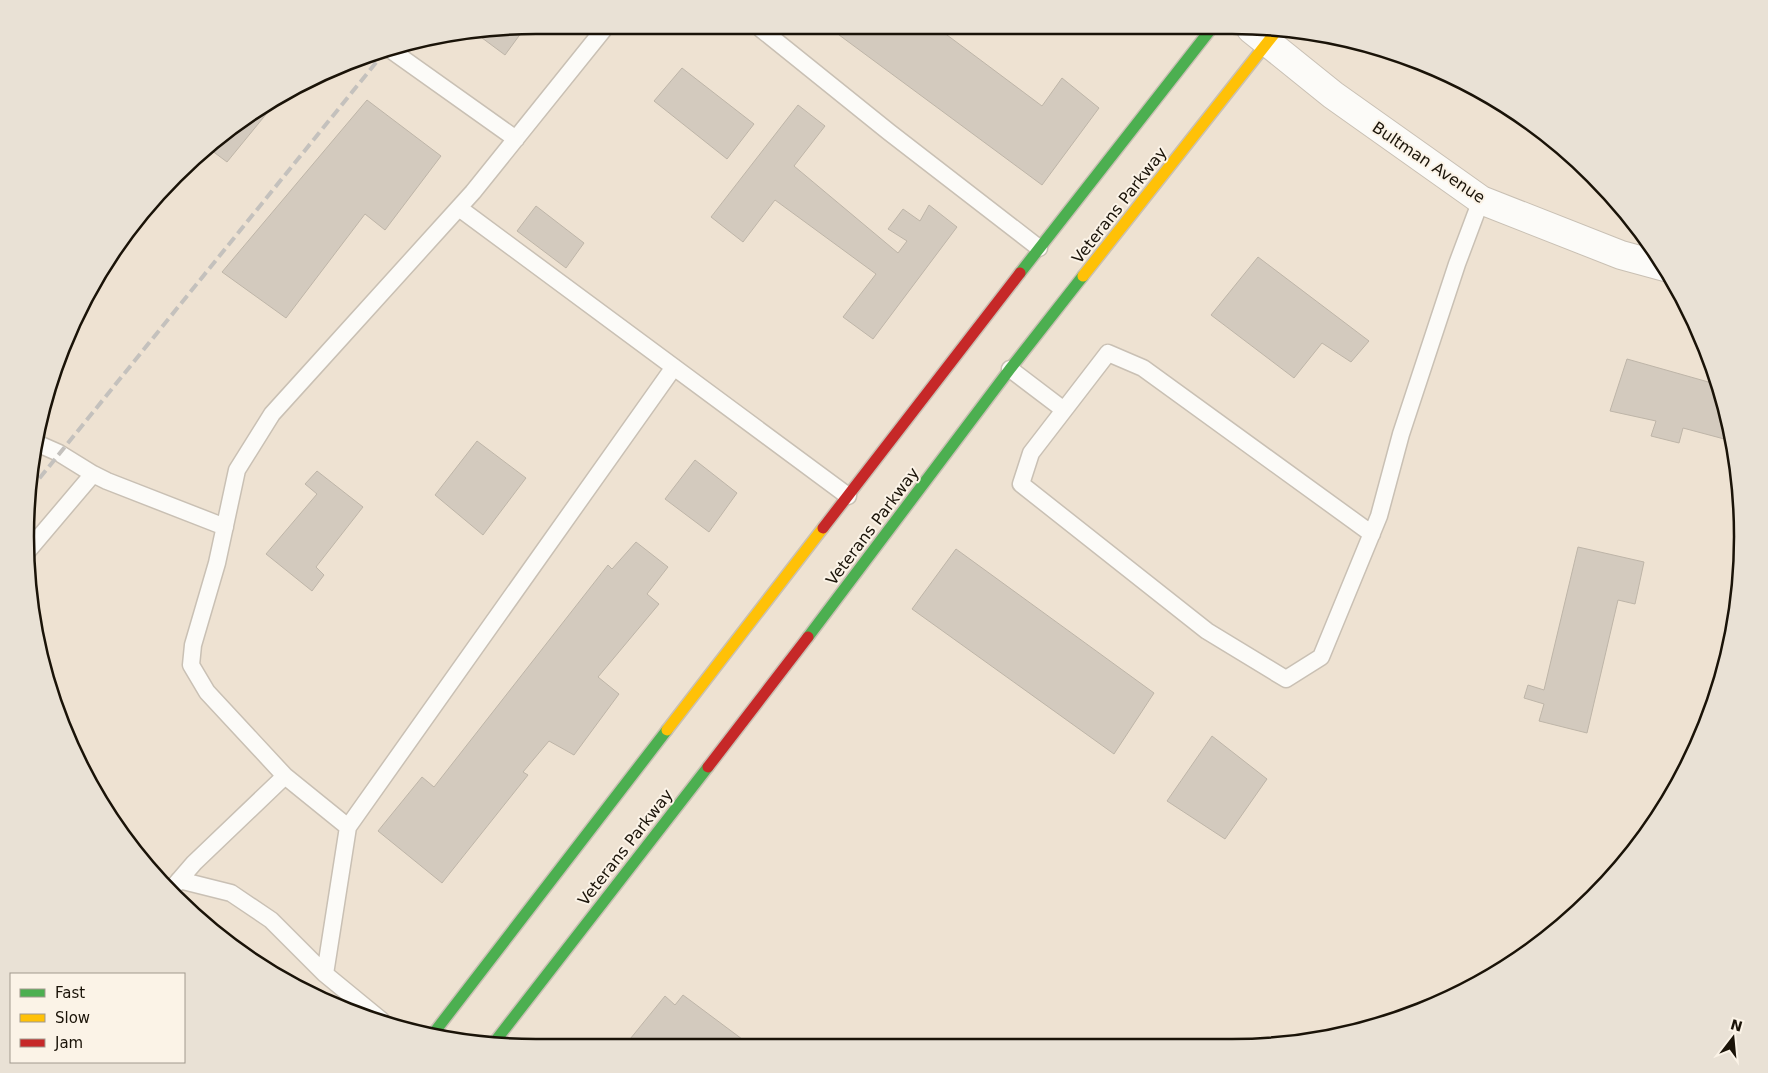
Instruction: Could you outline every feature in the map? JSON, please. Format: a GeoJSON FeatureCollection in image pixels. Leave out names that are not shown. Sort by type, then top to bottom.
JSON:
{"type":"FeatureCollection","features":[{"type":"Feature","properties":{"kind":"main road"},"geometry":{"type":"LineString","coordinates":[[436,1030],[1039,248],[1207,34]]}},
{"type":"Feature","properties":{"kind":"main road","name":"Veterans Parkway"},"geometry":{"type":"LineString","coordinates":[[498,1037],[767,692],[1264,35]]}},
{"type":"Feature","properties":{"kind":"street","name":"Bultman Avenue"},"geometry":{"type":"LineString","coordinates":[[1266,35],[1333,96],[1481,200],[1621,255],[1654,264]]}},
{"type":"Feature","properties":{"kind":"lane"},"geometry":{"type":"LineString","coordinates":[[348,827],[285,776],[207,692],[191,665],[193,645],[217,563],[237,470],[272,414],[458,208],[600,34]]}},
{"type":"Feature","properties":{"kind":"lane"},"geometry":{"type":"LineString","coordinates":[[767,34],[889,132],[1039,248]]}},
{"type":"Feature","properties":{"kind":"lane"},"geometry":{"type":"LineString","coordinates":[[396,54],[516,139]]}},
{"type":"Feature","properties":{"kind":"lane"},"geometry":{"type":"LineString","coordinates":[[1372,534],[1143,368],[1108,353],[1031,453],[1021,484],[1207,631],[1286,679],[1321,657],[1372,534],[1379,516],[1401,434],[1447,292],[1481,200]]}},
{"type":"Feature","properties":{"kind":"lane"},"geometry":{"type":"LineString","coordinates":[[458,208],[848,496]]}},
{"type":"Feature","properties":{"kind":"lane"},"geometry":{"type":"LineString","coordinates":[[325,974],[348,827],[674,367]]}},
{"type":"Feature","properties":{"kind":"lane"},"geometry":{"type":"LineString","coordinates":[[1010,369],[1064,410]]}},
{"type":"Feature","properties":{"kind":"lane"},"geometry":{"type":"LineString","coordinates":[[42,445],[59,453],[107,481],[225,527]]}},
{"type":"Feature","properties":{"kind":"lane"},"geometry":{"type":"LineString","coordinates":[[34,543],[93,474]]}},
{"type":"Feature","properties":{"kind":"lane"},"geometry":{"type":"LineString","coordinates":[[175,885],[194,863],[285,776]]}},
{"type":"Feature","properties":{"kind":"lane"},"geometry":{"type":"LineString","coordinates":[[176,886],[230,893],[271,920],[325,974],[370,1011]]}},
{"type":"Feature","properties":{"kind":"building"},"geometry":{"type":"Polygon","coordinates":[[[838,34],[946,34],[1042,106],[1062,78],[1099,108],[1042,185],[838,34]]]}},
{"type":"Feature","properties":{"kind":"building"},"geometry":{"type":"Polygon","coordinates":[[[520,35],[505,55],[481,37],[520,35]]]}},
{"type":"Feature","properties":{"kind":"building"},"geometry":{"type":"Polygon","coordinates":[[[682,68],[754,124],[727,159],[654,101],[682,68]]]}},
{"type":"Feature","properties":{"kind":"building"},"geometry":{"type":"Polygon","coordinates":[[[367,100],[441,156],[385,230],[365,214],[286,318],[222,272],[367,100]]]}},
{"type":"Feature","properties":{"kind":"building"},"geometry":{"type":"Polygon","coordinates":[[[798,105],[825,126],[794,166],[898,253],[907,241],[888,229],[903,209],[920,221],[929,205],[957,227],[873,339],[843,317],[876,274],[775,200],[743,242],[711,217],[798,105]]]}},
{"type":"Feature","properties":{"kind":"building"},"geometry":{"type":"Polygon","coordinates":[[[269,111],[227,162],[213,152],[269,111]]]}},
{"type":"Feature","properties":{"kind":"building"},"geometry":{"type":"Polygon","coordinates":[[[536,206],[584,243],[566,268],[517,231],[536,206]]]}},
{"type":"Feature","properties":{"kind":"building"},"geometry":{"type":"Polygon","coordinates":[[[1258,257],[1369,341],[1351,362],[1322,343],[1294,378],[1211,315],[1258,257]]]}},
{"type":"Feature","properties":{"kind":"building"},"geometry":{"type":"Polygon","coordinates":[[[1627,359],[1710,383],[1725,439],[1683,428],[1679,443],[1651,436],[1656,421],[1610,411],[1627,359]]]}},
{"type":"Feature","properties":{"kind":"building"},"geometry":{"type":"Polygon","coordinates":[[[477,441],[526,478],[483,535],[435,495],[477,441]]]}},
{"type":"Feature","properties":{"kind":"building"},"geometry":{"type":"Polygon","coordinates":[[[695,460],[737,493],[709,532],[665,499],[695,460]]]}},
{"type":"Feature","properties":{"kind":"building"},"geometry":{"type":"Polygon","coordinates":[[[317,471],[363,507],[316,567],[324,575],[312,591],[266,554],[317,494],[305,484],[317,471]]]}},
{"type":"Feature","properties":{"kind":"building"},"geometry":{"type":"Polygon","coordinates":[[[636,542],[668,567],[647,594],[659,604],[598,677],[619,694],[574,755],[549,741],[523,772],[528,775],[442,883],[378,831],[422,777],[434,787],[608,565],[612,569],[636,542]]]}},
{"type":"Feature","properties":{"kind":"building"},"geometry":{"type":"Polygon","coordinates":[[[1578,547],[1644,562],[1635,604],[1618,600],[1587,733],[1539,721],[1544,704],[1524,698],[1528,685],[1544,690],[1578,547]]]}},
{"type":"Feature","properties":{"kind":"building"},"geometry":{"type":"Polygon","coordinates":[[[956,549],[1154,693],[1114,754],[912,609],[956,549]]]}},
{"type":"Feature","properties":{"kind":"building"},"geometry":{"type":"Polygon","coordinates":[[[1212,736],[1267,779],[1225,839],[1167,801],[1212,736]]]}},
{"type":"Feature","properties":{"kind":"building"},"geometry":{"type":"Polygon","coordinates":[[[683,995],[742,1039],[630,1039],[665,996],[675,1005],[683,995]]]}},
{"type":"Feature","properties":{"kind":"railway"},"geometry":{"type":"LineString","coordinates":[[37,481],[379,59]]}},
{"type":"Feature","properties":{"kind":"traffic: fast"},"geometry":{"type":"LineString","coordinates":[[1020,273],[1207,34]]}},
{"type":"Feature","properties":{"kind":"traffic: fast"},"geometry":{"type":"LineString","coordinates":[[808,637],[1010,369],[1083,276]]}},
{"type":"Feature","properties":{"kind":"traffic: fast"},"geometry":{"type":"LineString","coordinates":[[436,1030],[667,730]]}},
{"type":"Feature","properties":{"kind":"traffic: fast"},"geometry":{"type":"LineString","coordinates":[[498,1037],[708,767]]}},
{"type":"Feature","properties":{"kind":"traffic: slow"},"geometry":{"type":"LineString","coordinates":[[1083,276],[1273,36]]}},
{"type":"Feature","properties":{"kind":"traffic: slow"},"geometry":{"type":"LineString","coordinates":[[667,730],[823,528]]}},
{"type":"Feature","properties":{"kind":"traffic: jam"},"geometry":{"type":"LineString","coordinates":[[823,528],[1020,273]]}},
{"type":"Feature","properties":{"kind":"traffic: jam"},"geometry":{"type":"LineString","coordinates":[[708,767],[808,637]]}}]}
